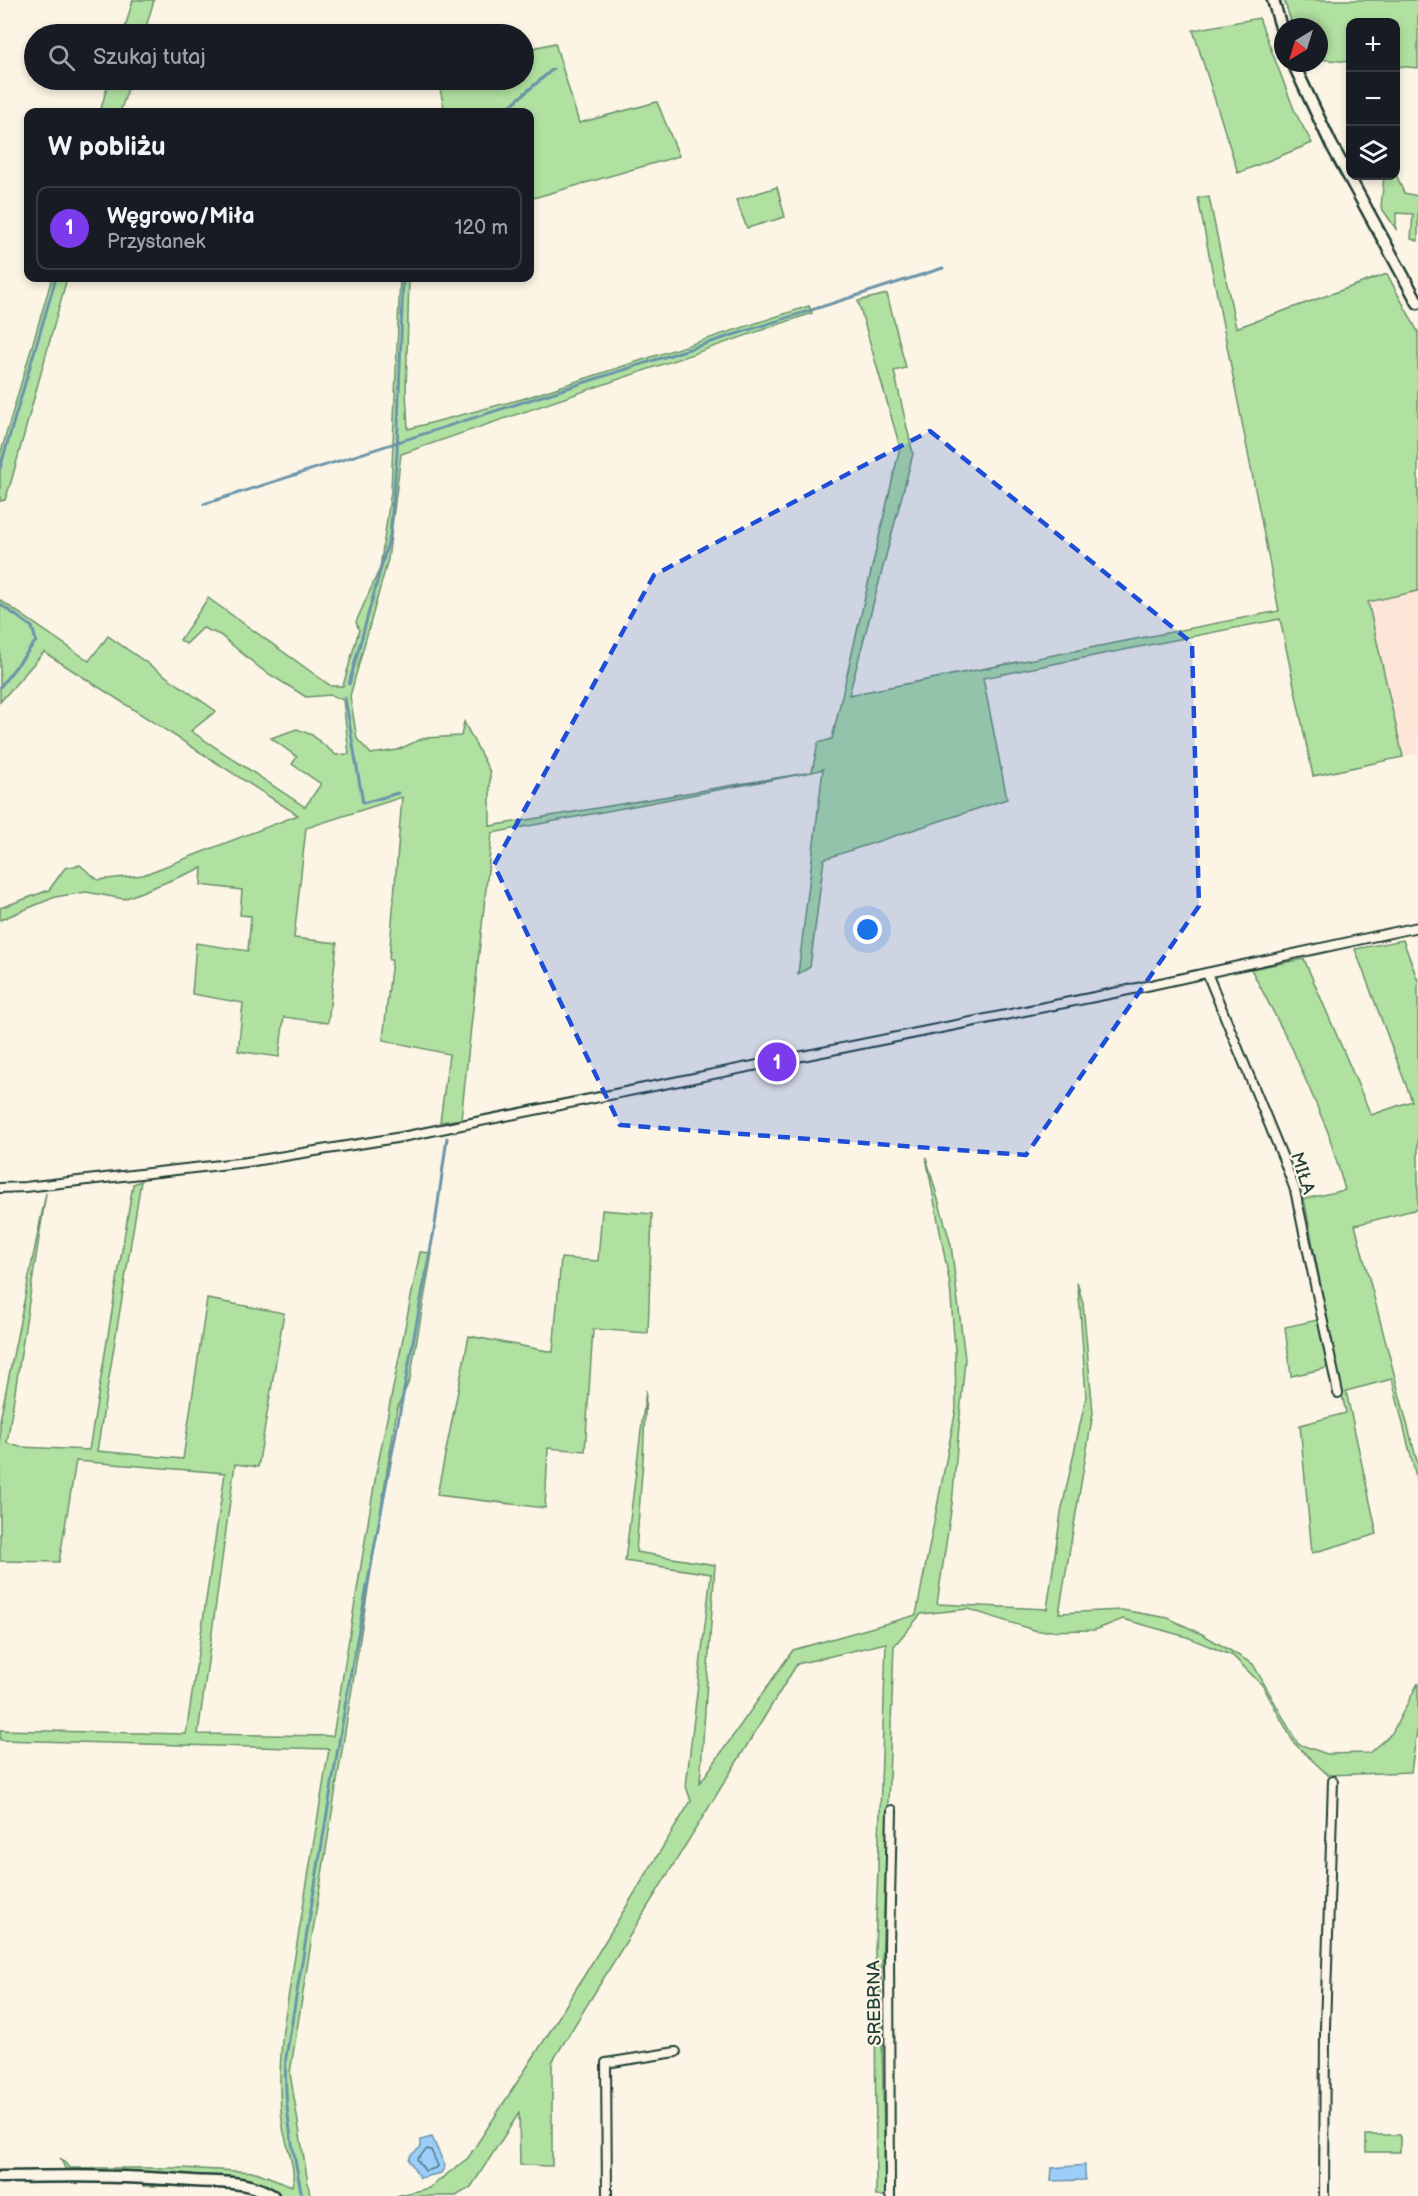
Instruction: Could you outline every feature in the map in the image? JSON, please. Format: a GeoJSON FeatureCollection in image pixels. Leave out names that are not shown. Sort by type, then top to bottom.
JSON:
{"type":"FeatureCollection","features":[{"type":"Feature","properties":{"kind":"main road"},"geometry":{"type":"LineString","coordinates":[[1273,0],[1278,18]]}},
{"type":"Feature","properties":{"kind":"main road"},"geometry":{"type":"LineString","coordinates":[[1297,72],[1331,144],[1418,303]]}},
{"type":"Feature","properties":{"kind":"main road"},"geometry":{"type":"LineString","coordinates":[[0,2177],[139,2176],[236,2182],[253,2186],[273,2196]]}},
{"type":"Feature","properties":{"kind":"street"},"geometry":{"type":"LineString","coordinates":[[0,1188],[247,1162],[402,1137],[809,1056],[1418,927]]}},
{"type":"Feature","properties":{"kind":"street","name":"MIŁA"},"geometry":{"type":"LineString","coordinates":[[1207,973],[1295,1190],[1338,1393]]}},
{"type":"Feature","properties":{"kind":"street"},"geometry":{"type":"LineString","coordinates":[[1324,2196],[1325,2027],[1333,1781]]}},
{"type":"Feature","properties":{"kind":"street","name":"SREBRNA"},"geometry":{"type":"LineString","coordinates":[[890,2196],[889,1945],[892,1810]]}},
{"type":"Feature","properties":{"kind":"street"},"geometry":{"type":"LineString","coordinates":[[607,2196],[606,2062],[676,2052]]}},
{"type":"Feature","properties":{"kind":"highlighted area"},"geometry":{"type":"Polygon","coordinates":[[[930,431],[1192,643],[1199,906],[1026,1155],[620,1125],[494,865],[654,575],[930,431]]]}},
{"type":"Feature","properties":{"kind":"shaded area"},"geometry":{"type":"Polygon","coordinates":[[[1418,591],[1418,754],[1403,757],[1368,602],[1418,591]]]}},
{"type":"Feature","properties":{"kind":"green space"},"geometry":{"type":"Polygon","coordinates":[[[133,0],[154,0],[147,24],[126,24],[133,0]]]}},
{"type":"Feature","properties":{"kind":"green space"},"geometry":{"type":"Polygon","coordinates":[[[1284,0],[1418,0],[1418,68],[1400,66],[1400,18],[1346,18],[1346,62],[1328,60],[1328,18],[1290,18],[1284,0]]]}},
{"type":"Feature","properties":{"kind":"green space"},"geometry":{"type":"Polygon","coordinates":[[[1259,18],[1274,57],[1274,72],[1280,72],[1295,112],[1312,143],[1238,173],[1193,30],[1259,18]]]}},
{"type":"Feature","properties":{"kind":"green space"},"geometry":{"type":"Polygon","coordinates":[[[555,43],[579,123],[657,102],[679,156],[534,198],[534,108],[444,108],[440,90],[534,90],[534,48],[555,43]]]}},
{"type":"Feature","properties":{"kind":"green space"},"geometry":{"type":"Polygon","coordinates":[[[106,90],[128,90],[121,108],[101,108],[106,90]]]}},
{"type":"Feature","properties":{"kind":"green space"},"geometry":{"type":"Polygon","coordinates":[[[1384,180],[1399,180],[1404,193],[1418,196],[1418,241],[1411,239],[1413,214],[1396,213],[1396,229],[1381,207],[1384,180]]]}},
{"type":"Feature","properties":{"kind":"green space"},"geometry":{"type":"Polygon","coordinates":[[[777,187],[785,217],[747,228],[736,200],[777,187]]]}},
{"type":"Feature","properties":{"kind":"green space"},"geometry":{"type":"Polygon","coordinates":[[[1209,197],[1236,328],[1387,274],[1418,332],[1418,591],[1368,602],[1403,757],[1313,776],[1280,619],[983,678],[1007,799],[824,859],[810,967],[798,974],[823,769],[812,772],[818,743],[832,739],[900,447],[858,301],[887,294],[906,368],[894,371],[913,454],[849,695],[1279,611],[1198,198],[1209,197]]]}},
{"type":"Feature","properties":{"kind":"green space"},"geometry":{"type":"Polygon","coordinates":[[[51,282],[66,282],[11,482],[5,500],[0,501],[0,455],[51,282]]]}},
{"type":"Feature","properties":{"kind":"green space"},"geometry":{"type":"Polygon","coordinates":[[[400,282],[409,282],[406,391],[408,429],[522,399],[809,306],[812,313],[401,454],[388,559],[350,696],[357,739],[371,754],[397,750],[424,738],[461,736],[464,722],[490,772],[490,826],[812,772],[492,833],[461,1119],[440,1122],[449,1054],[383,1040],[392,960],[389,960],[402,797],[306,828],[294,938],[337,943],[328,1023],[284,1017],[279,1057],[238,1051],[243,1003],[192,994],[196,943],[248,951],[251,916],[240,915],[242,890],[201,885],[202,868],[124,899],[86,892],[55,897],[0,920],[0,908],[49,890],[65,868],[80,865],[98,880],[143,875],[298,815],[44,652],[0,702],[0,600],[89,661],[108,636],[216,711],[191,731],[305,807],[321,784],[292,764],[297,757],[271,738],[297,729],[312,735],[336,755],[349,754],[343,700],[331,695],[306,697],[261,669],[220,635],[203,628],[186,644],[180,640],[208,598],[331,686],[343,686],[359,630],[356,622],[380,568],[391,491],[400,282]]]}},
{"type":"Feature","properties":{"kind":"green space"},"geometry":{"type":"Polygon","coordinates":[[[1403,940],[1418,981],[1418,1209],[1355,1225],[1418,1465],[1418,1485],[1392,1379],[1346,1391],[1377,1534],[1312,1553],[1300,1425],[1346,1413],[1336,1366],[1291,1376],[1285,1327],[1327,1318],[1304,1199],[1345,1190],[1328,1132],[1292,1048],[1251,969],[1304,959],[1371,1115],[1412,1101],[1355,949],[1403,940]]]}},
{"type":"Feature","properties":{"kind":"green space"},"geometry":{"type":"Polygon","coordinates":[[[926,1157],[951,1245],[965,1359],[952,1504],[937,1604],[1047,1609],[1061,1513],[1086,1397],[1077,1282],[1083,1304],[1093,1413],[1059,1613],[1122,1610],[1168,1618],[1202,1634],[1253,1664],[1298,1744],[1327,1754],[1369,1753],[1392,1733],[1418,1683],[1418,1723],[1411,1772],[1328,1775],[1294,1743],[1263,1686],[1233,1656],[1187,1637],[1123,1619],[1095,1630],[1037,1631],[968,1609],[921,1614],[894,1646],[881,1989],[885,2196],[876,2196],[875,1951],[886,1643],[797,1664],[552,2062],[552,2166],[520,2165],[519,2113],[471,2187],[456,2196],[396,2196],[429,2188],[468,2158],[549,2033],[691,1801],[686,1786],[711,1574],[625,1561],[646,1390],[636,1552],[715,1565],[700,1783],[793,1650],[916,1615],[956,1409],[955,1350],[950,1285],[926,1157]]]}},
{"type":"Feature","properties":{"kind":"green space"},"geometry":{"type":"Polygon","coordinates":[[[141,1181],[97,1451],[183,1459],[207,1299],[284,1313],[258,1467],[235,1464],[198,1734],[333,1736],[376,1474],[420,1252],[432,1253],[410,1379],[397,1409],[290,2073],[310,2196],[275,2196],[229,2186],[143,2186],[143,2176],[68,2174],[60,2158],[70,2168],[181,2168],[256,2172],[292,2186],[292,2165],[280,2102],[283,2029],[329,1749],[0,1740],[0,1730],[186,1734],[225,1473],[76,1461],[59,1562],[0,1561],[0,1420],[46,1193],[7,1443],[20,1447],[89,1450],[133,1184],[141,1181]]]}},
{"type":"Feature","properties":{"kind":"green space"},"geometry":{"type":"Polygon","coordinates":[[[602,1210],[652,1214],[648,1333],[593,1329],[585,1451],[548,1448],[545,1508],[437,1495],[469,1336],[553,1352],[561,1258],[598,1261],[602,1210]]]}},
{"type":"Feature","properties":{"kind":"green space"},"geometry":{"type":"Polygon","coordinates":[[[1366,2135],[1400,2135],[1400,2152],[1366,2152],[1366,2135]]]}},
{"type":"Feature","properties":{"kind":"water"},"geometry":{"type":"Polygon","coordinates":[[[432,2137],[445,2166],[441,2173],[420,2178],[409,2160],[411,2155],[421,2147],[421,2140],[432,2137]]]}},
{"type":"Feature","properties":{"kind":"water"},"geometry":{"type":"Polygon","coordinates":[[[1085,2165],[1085,2180],[1051,2181],[1052,2168],[1085,2165]]]}},
{"type":"Feature","properties":{"kind":"waterway"},"geometry":{"type":"LineString","coordinates":[[534,85],[553,69]]}},
{"type":"Feature","properties":{"kind":"waterway"},"geometry":{"type":"LineString","coordinates":[[508,108],[529,90]]}},
{"type":"Feature","properties":{"kind":"waterway"},"geometry":{"type":"LineString","coordinates":[[204,504],[943,268]]}},
{"type":"Feature","properties":{"kind":"waterway"},"geometry":{"type":"LineString","coordinates":[[0,468],[55,282]]}},
{"type":"Feature","properties":{"kind":"waterway"},"geometry":{"type":"LineString","coordinates":[[349,684],[390,535],[397,453],[403,282]]}},
{"type":"Feature","properties":{"kind":"waterway"},"geometry":{"type":"LineString","coordinates":[[0,604],[32,627],[36,641],[0,687]]}},
{"type":"Feature","properties":{"kind":"waterway"},"geometry":{"type":"LineString","coordinates":[[345,698],[363,803],[398,793]]}},
{"type":"Feature","properties":{"kind":"waterway"},"geometry":{"type":"LineString","coordinates":[[302,2196],[287,2110],[286,2057],[350,1677],[435,1225],[447,1138]]}},
{"type":"Feature","properties":{"kind":"place","name":"Węgrowo/Miła"},"geometry":{"type":"Point","coordinates":[777,1062]}}]}
